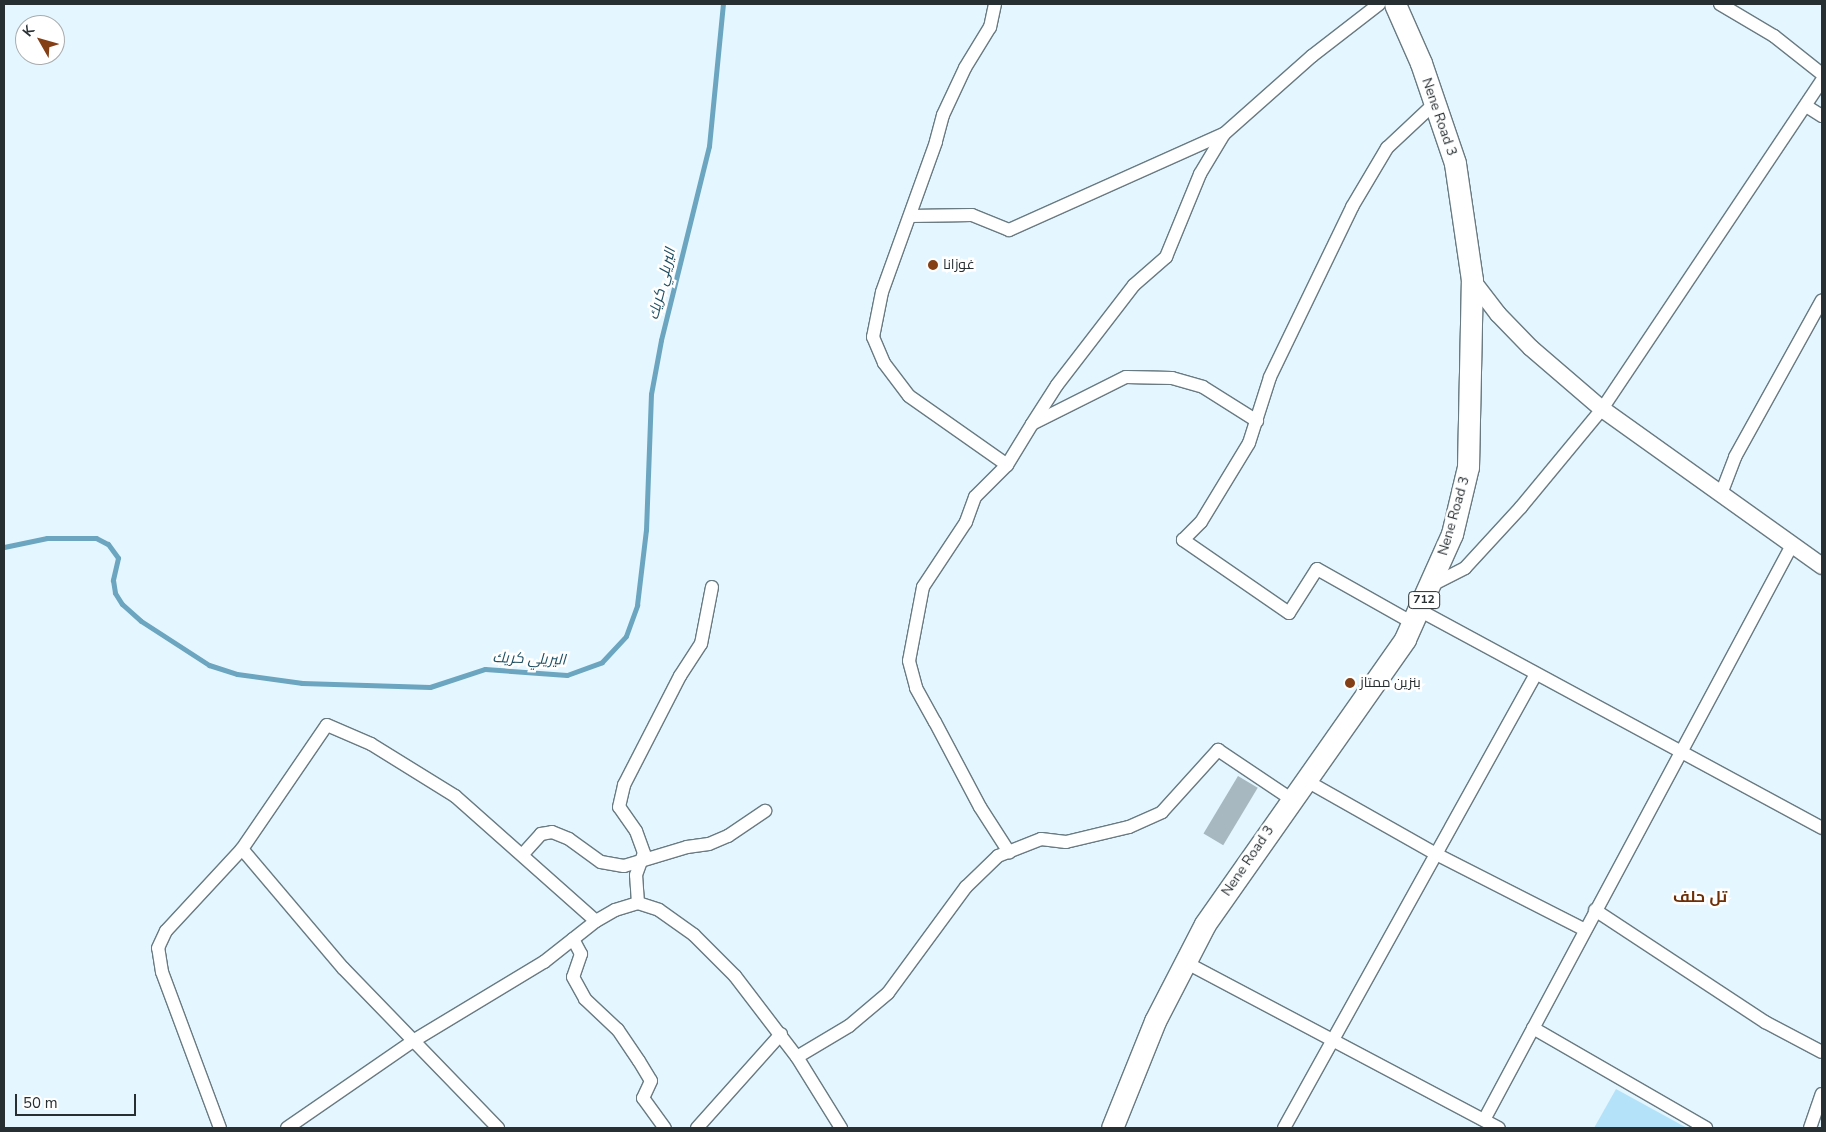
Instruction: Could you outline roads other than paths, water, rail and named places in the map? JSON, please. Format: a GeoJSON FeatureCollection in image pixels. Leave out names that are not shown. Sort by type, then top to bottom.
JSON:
{"type":"FeatureCollection","features":[{"type":"Feature","properties":{"kind":"main road","name":"Nene Road 3"},"geometry":{"type":"LineString","coordinates":[[1112,1128],[1155,1021],[1205,924],[1291,799],[1368,693],[1416,616],[1432,585],[1452,534],[1468,467],[1472,280],[1455,163],[1435,103],[1395,4]]}},
{"type":"Feature","properties":{"kind":"street"},"geometry":{"type":"LineString","coordinates":[[995,4],[990,27],[965,68],[943,115],[910,216],[882,292],[873,337],[884,363],[909,396],[1007,465]]}},
{"type":"Feature","properties":{"kind":"street"},"geometry":{"type":"LineString","coordinates":[[910,216],[972,215],[1010,230],[1224,134],[1379,4]]}},
{"type":"Feature","properties":{"kind":"street"},"geometry":{"type":"LineString","coordinates":[[1720,4],[1774,36],[1822,74]]}},
{"type":"Feature","properties":{"kind":"street"},"geometry":{"type":"LineString","coordinates":[[1432,585],[1466,568],[1521,508],[1602,409],[1822,80]]}},
{"type":"Feature","properties":{"kind":"street"},"geometry":{"type":"LineString","coordinates":[[1435,103],[1387,148],[1352,207],[1270,377],[1257,421],[1233,472],[1201,522],[1183,540],[1289,613],[1317,569],[1536,674],[1822,828]]}},
{"type":"Feature","properties":{"kind":"street"},"geometry":{"type":"LineString","coordinates":[[1806,106],[1822,116]]}},
{"type":"Feature","properties":{"kind":"street"},"geometry":{"type":"LineString","coordinates":[[1009,852],[980,808],[921,696],[909,661],[923,587],[966,522],[975,497],[1007,465],[1057,385],[1134,285],[1166,257],[1200,174],[1224,134]]}},
{"type":"Feature","properties":{"kind":"street"},"geometry":{"type":"LineString","coordinates":[[1472,280],[1498,314],[1531,348],[1602,409],[1822,566]]}},
{"type":"Feature","properties":{"kind":"street"},"geometry":{"type":"LineString","coordinates":[[1721,494],[1735,457],[1822,300]]}},
{"type":"Feature","properties":{"kind":"street"},"geometry":{"type":"LineString","coordinates":[[1032,424],[1126,377],[1172,378],[1203,387],[1257,421]]}},
{"type":"Feature","properties":{"kind":"street"},"geometry":{"type":"LineString","coordinates":[[1484,1120],[1680,750],[1792,545]]}},
{"type":"Feature","properties":{"kind":"street"},"geometry":{"type":"LineString","coordinates":[[638,903],[636,875],[644,852],[636,831],[619,807],[624,785],[680,676],[701,644],[712,587]]}},
{"type":"Feature","properties":{"kind":"street"},"geometry":{"type":"LineString","coordinates":[[1284,1128],[1434,853],[1536,674]]}},
{"type":"Feature","properties":{"kind":"street"},"geometry":{"type":"LineString","coordinates":[[220,1128],[162,972],[158,948],[166,931],[242,849],[327,725],[371,744],[418,771],[455,796],[523,854],[596,921]]}},
{"type":"Feature","properties":{"kind":"street"},"geometry":{"type":"LineString","coordinates":[[797,1057],[849,1026],[888,993],[966,887],[998,856],[1041,839],[1066,842],[1128,827],[1162,812],[1218,750],[1291,799]]}},
{"type":"Feature","properties":{"kind":"street"},"geometry":{"type":"LineString","coordinates":[[1305,780],[1434,853],[1585,930]]}},
{"type":"Feature","properties":{"kind":"street"},"geometry":{"type":"LineString","coordinates":[[523,854],[541,834],[552,832],[569,839],[601,862],[624,866],[687,847],[709,844],[728,836],[764,811]]}},
{"type":"Feature","properties":{"kind":"street"},"geometry":{"type":"LineString","coordinates":[[242,849],[343,968],[498,1128]]}},
{"type":"Feature","properties":{"kind":"street"},"geometry":{"type":"LineString","coordinates":[[287,1128],[413,1042],[544,962],[596,921],[615,910],[638,903],[659,910],[694,935],[735,976],[781,1034],[841,1128]]}},
{"type":"Feature","properties":{"kind":"street"},"geometry":{"type":"LineString","coordinates":[[1595,910],[1765,1022],[1822,1052]]}},
{"type":"Feature","properties":{"kind":"street"},"geometry":{"type":"LineString","coordinates":[[573,939],[581,954],[573,977],[586,999],[618,1030],[639,1061],[651,1082],[643,1098],[665,1128]]}},
{"type":"Feature","properties":{"kind":"street"},"geometry":{"type":"LineString","coordinates":[[1186,962],[1499,1128]]}},
{"type":"Feature","properties":{"kind":"street"},"geometry":{"type":"LineString","coordinates":[[1533,1028],[1706,1128]]}},
{"type":"Feature","properties":{"kind":"street"},"geometry":{"type":"LineString","coordinates":[[697,1128],[781,1034]]}},
{"type":"Feature","properties":{"kind":"street"},"geometry":{"type":"LineString","coordinates":[[1810,1128],[1822,1094]]}},
{"type":"Feature","properties":{"kind":"waterway","name":"اليريلي كريك"},"geometry":{"type":"LineString","coordinates":[[4,547],[47,538],[96,538],[108,544],[118,558],[113,580],[115,593],[122,604],[141,621],[209,665],[237,674],[302,683],[430,687],[485,669],[567,675],[602,662],[626,636],[637,605],[646,530],[651,394],[661,340],[709,146],[723,4]]}},
{"type":"Feature","properties":{"kind":"place","name":"غوزانا"},"geometry":{"type":"Point","coordinates":[933,265]}},
{"type":"Feature","properties":{"kind":"place","name":"بنزين ممتاز"},"geometry":{"type":"Point","coordinates":[1350,683]}},
{"type":"Feature","properties":{"kind":"district","name":"تل حلف"},"geometry":{"type":"Point","coordinates":[1700,897]}}]}
